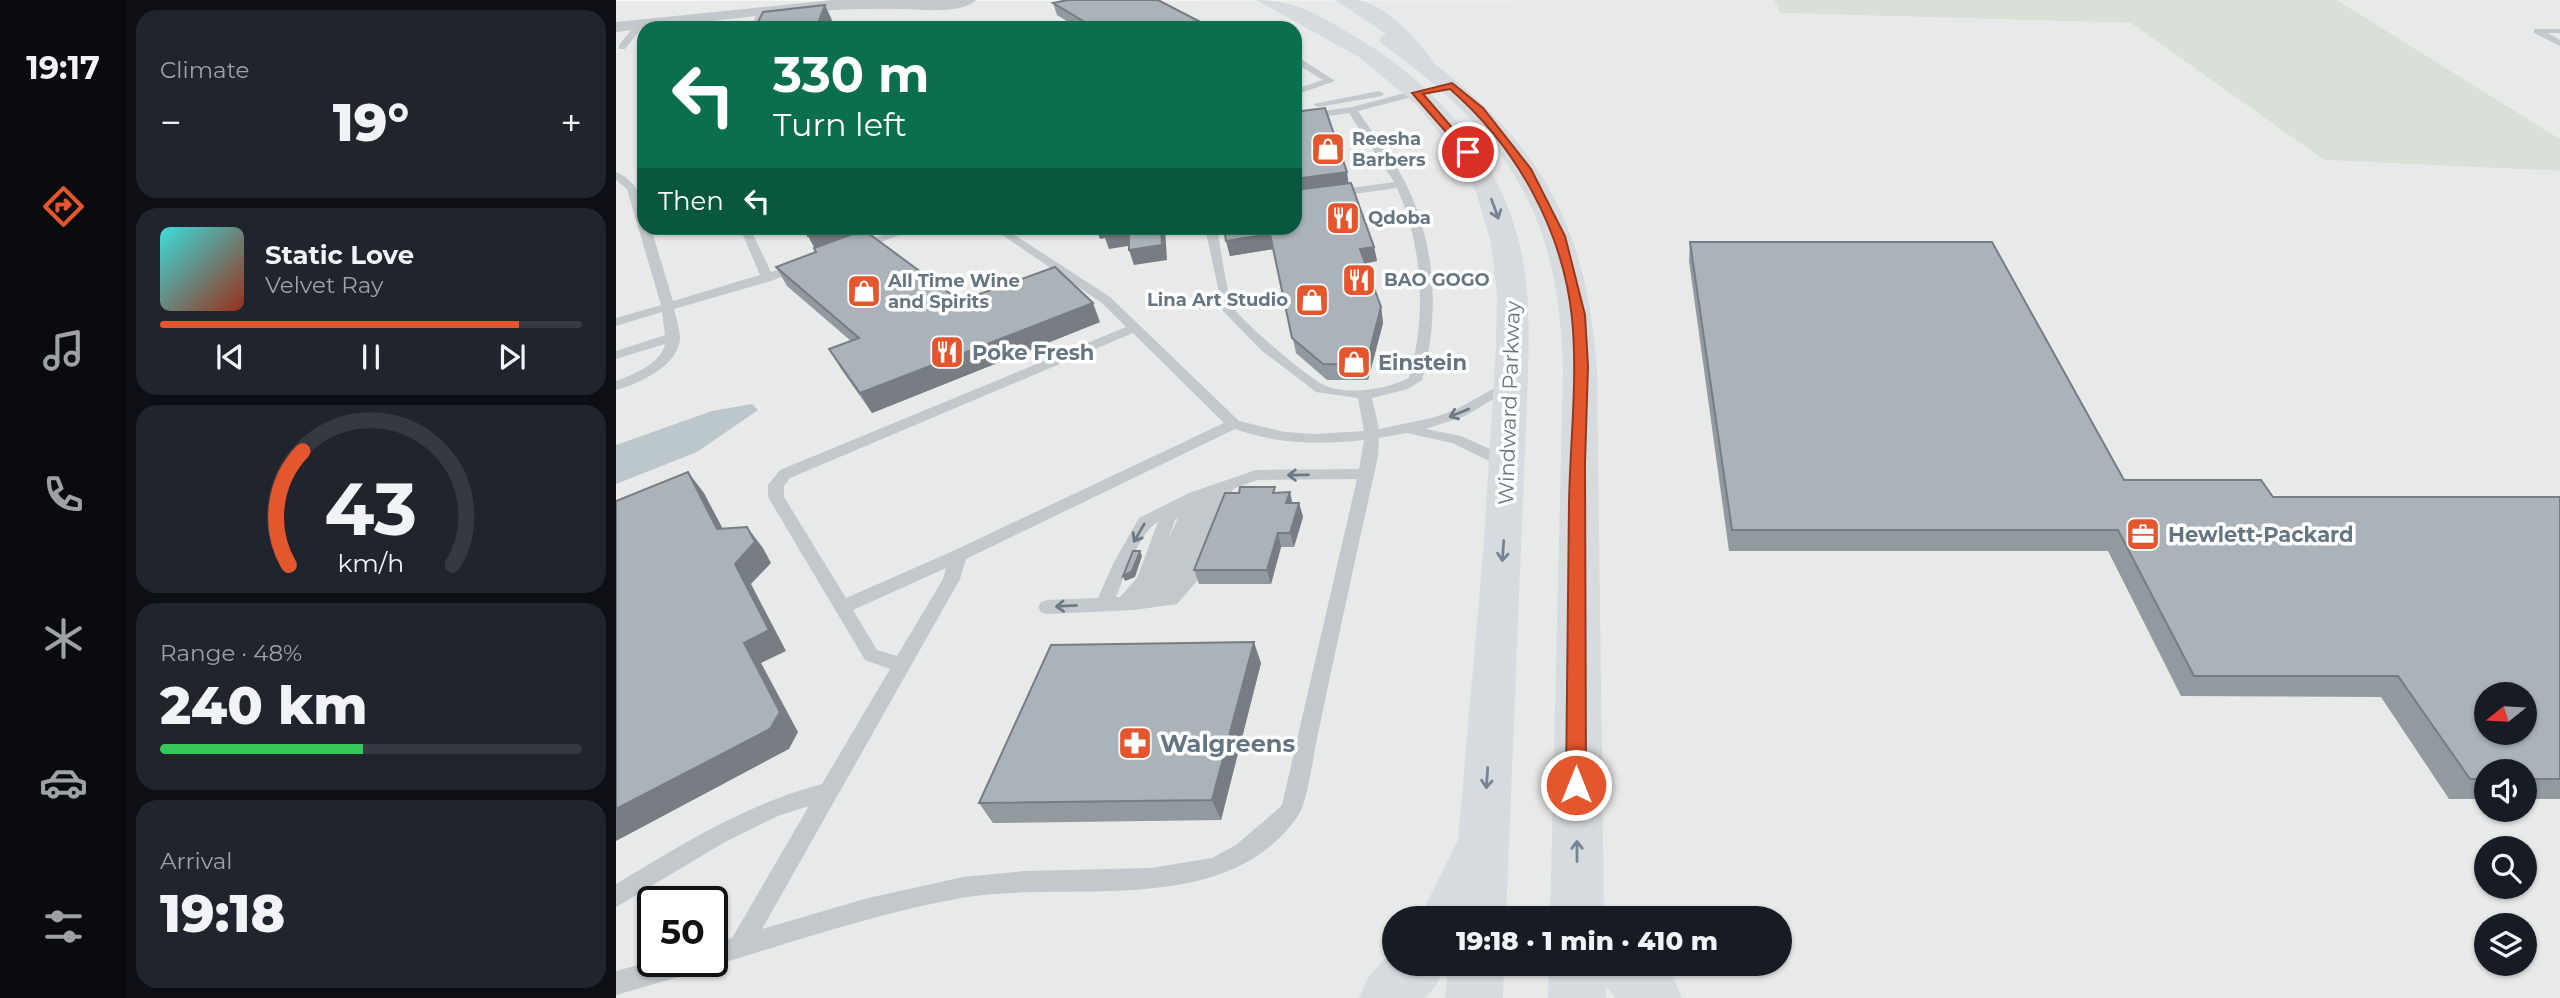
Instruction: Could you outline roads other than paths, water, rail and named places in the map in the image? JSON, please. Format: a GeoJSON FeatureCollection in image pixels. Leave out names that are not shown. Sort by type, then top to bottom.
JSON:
{"type":"FeatureCollection","features":[{"type":"Feature","properties":{"kind":"main road","name":"Windward Parkway"},"geometry":{"type":"LineString","coordinates":[[1266,0],[1342,36],[1386,66],[1430,80],[1489,192],[1503,231],[1515,303],[1509,464],[1480,906]]}},
{"type":"Feature","properties":{"kind":"main road","name":"Windward Parkway"},"geometry":{"type":"LineString","coordinates":[[1320,0],[1488,119],[1531,179],[1559,236],[1578,315],[1581,366],[1577,463],[1582,906]]}},
{"type":"Feature","properties":{"kind":"main road"},"geometry":{"type":"LineString","coordinates":[[1345,0],[1388,24],[1414,45],[1430,80]]}},
{"type":"Feature","properties":{"kind":"main road"},"geometry":{"type":"LineString","coordinates":[[1452,906],[1483,843]]}},
{"type":"Feature","properties":{"kind":"main road"},"geometry":{"type":"LineString","coordinates":[[1388,998],[1407,976]]}},
{"type":"Feature","properties":{"kind":"main road"},"geometry":{"type":"LineString","coordinates":[[1474,998],[1475,976]]}},
{"type":"Feature","properties":{"kind":"main road"},"geometry":{"type":"LineString","coordinates":[[1577,976],[1577,998]]}},
{"type":"Feature","properties":{"kind":"main road"},"geometry":{"type":"LineString","coordinates":[[1634,976],[1653,998]]}},
{"type":"Feature","properties":{"kind":"street"},"geometry":{"type":"LineString","coordinates":[[849,4],[866,0]]}},
{"type":"Feature","properties":{"kind":"street"},"geometry":{"type":"LineString","coordinates":[[678,21],[849,4],[968,0]]}},
{"type":"Feature","properties":{"kind":"street"},"geometry":{"type":"LineString","coordinates":[[616,27],[637,25]]}},
{"type":"Feature","properties":{"kind":"lane"},"geometry":{"type":"LineString","coordinates":[[758,21],[762,12]]}},
{"type":"Feature","properties":{"kind":"lane"},"geometry":{"type":"LineString","coordinates":[[622,47],[637,29]]}},
{"type":"Feature","properties":{"kind":"lane"},"geometry":{"type":"LineString","coordinates":[[2560,31],[2537,31],[2560,43]]}},
{"type":"Feature","properties":{"kind":"lane"},"geometry":{"type":"LineString","coordinates":[[1302,107],[1352,104],[1384,83],[1375,64],[1342,36]]}},
{"type":"Feature","properties":{"kind":"lane"},"geometry":{"type":"LineString","coordinates":[[1302,63],[1330,81],[1302,90]]}},
{"type":"Feature","properties":{"kind":"lane"},"geometry":{"type":"LineString","coordinates":[[1302,116],[1430,80]]}},
{"type":"Feature","properties":{"kind":"lane"},"geometry":{"type":"LineString","coordinates":[[1212,235],[1227,308],[1266,347],[1321,390],[1364,395],[1403,386],[1415,380],[1420,365],[1427,296],[1419,236],[1400,184],[1352,104]]}},
{"type":"Feature","properties":{"kind":"lane"},"geometry":{"type":"LineString","coordinates":[[616,175],[632,188],[637,204]]}},
{"type":"Feature","properties":{"kind":"lane"},"geometry":{"type":"LineString","coordinates":[[1302,198],[1400,184]]}},
{"type":"Feature","properties":{"kind":"lane"},"geometry":{"type":"LineString","coordinates":[[616,387],[650,368],[669,352],[674,337],[669,307],[647,235]]}},
{"type":"Feature","properties":{"kind":"lane"},"geometry":{"type":"LineString","coordinates":[[747,235],[767,278]]}},
{"type":"Feature","properties":{"kind":"lane"},"geometry":{"type":"LineString","coordinates":[[846,253],[891,235]]}},
{"type":"Feature","properties":{"kind":"lane"},"geometry":{"type":"LineString","coordinates":[[1008,235],[1105,300],[1234,424],[1269,436],[1372,433],[1400,429],[1458,414],[1511,382]]}},
{"type":"Feature","properties":{"kind":"lane"},"geometry":{"type":"LineString","coordinates":[[616,322],[809,265]]}},
{"type":"Feature","properties":{"kind":"lane"},"geometry":{"type":"LineString","coordinates":[[901,665],[871,655],[776,497],[776,485],[785,474],[1134,328]]}},
{"type":"Feature","properties":{"kind":"lane"},"geometry":{"type":"LineString","coordinates":[[616,355],[674,337]]}},
{"type":"Feature","properties":{"kind":"lane"},"geometry":{"type":"LineString","coordinates":[[728,950],[888,904],[965,887],[1174,874],[1215,868],[1273,831],[1291,808],[1366,474],[1372,433],[1364,395]]}},
{"type":"Feature","properties":{"kind":"lane"},"geometry":{"type":"LineString","coordinates":[[842,607],[959,555],[1234,424]]}},
{"type":"Feature","properties":{"kind":"lane"},"geometry":{"type":"LineString","coordinates":[[1400,429],[1456,439],[1509,464]]}},
{"type":"Feature","properties":{"kind":"lane"},"geometry":{"type":"LineString","coordinates":[[1104,604],[1121,564],[1145,522],[1195,496],[1256,475],[1366,474]]}},
{"type":"Feature","properties":{"kind":"lane"},"geometry":{"type":"LineString","coordinates":[[1046,607],[1171,599],[1188,581],[1220,488]]}},
{"type":"Feature","properties":{"kind":"lane"},"geometry":{"type":"LineString","coordinates":[[1130,603],[1144,581],[1168,517],[1195,496]]}},
{"type":"Feature","properties":{"kind":"lane"},"geometry":{"type":"LineString","coordinates":[[739,947],[951,579],[959,555]]}},
{"type":"Feature","properties":{"kind":"lane"},"geometry":{"type":"LineString","coordinates":[[616,895],[735,824],[796,799],[827,792]]}},
{"type":"Feature","properties":{"kind":"lane"},"geometry":{"type":"LineString","coordinates":[[616,983],[637,977]]}},
{"type":"Feature","properties":{"kind":"place","name":"Reesha Barbers"},"geometry":{"type":"Point","coordinates":[1328,149]}},
{"type":"Feature","properties":{"kind":"place","name":"Qdoba"},"geometry":{"type":"Point","coordinates":[1343,218]}},
{"type":"Feature","properties":{"kind":"place","name":"BAO GOGO"},"geometry":{"type":"Point","coordinates":[1359,280]}},
{"type":"Feature","properties":{"kind":"place","name":"All Time Wine and Spirits"},"geometry":{"type":"Point","coordinates":[864,291]}},
{"type":"Feature","properties":{"kind":"place","name":"Lina Art Studio"},"geometry":{"type":"Point","coordinates":[1312,300]}},
{"type":"Feature","properties":{"kind":"place","name":"Poke Fresh"},"geometry":{"type":"Point","coordinates":[947,352]}},
{"type":"Feature","properties":{"kind":"place","name":"Einstein"},"geometry":{"type":"Point","coordinates":[1354,362]}},
{"type":"Feature","properties":{"kind":"place","name":"Hewlett-Packard"},"geometry":{"type":"Point","coordinates":[2143,534]}},
{"type":"Feature","properties":{"kind":"place","name":"Walgreens"},"geometry":{"type":"Point","coordinates":[1135,743]}}]}
